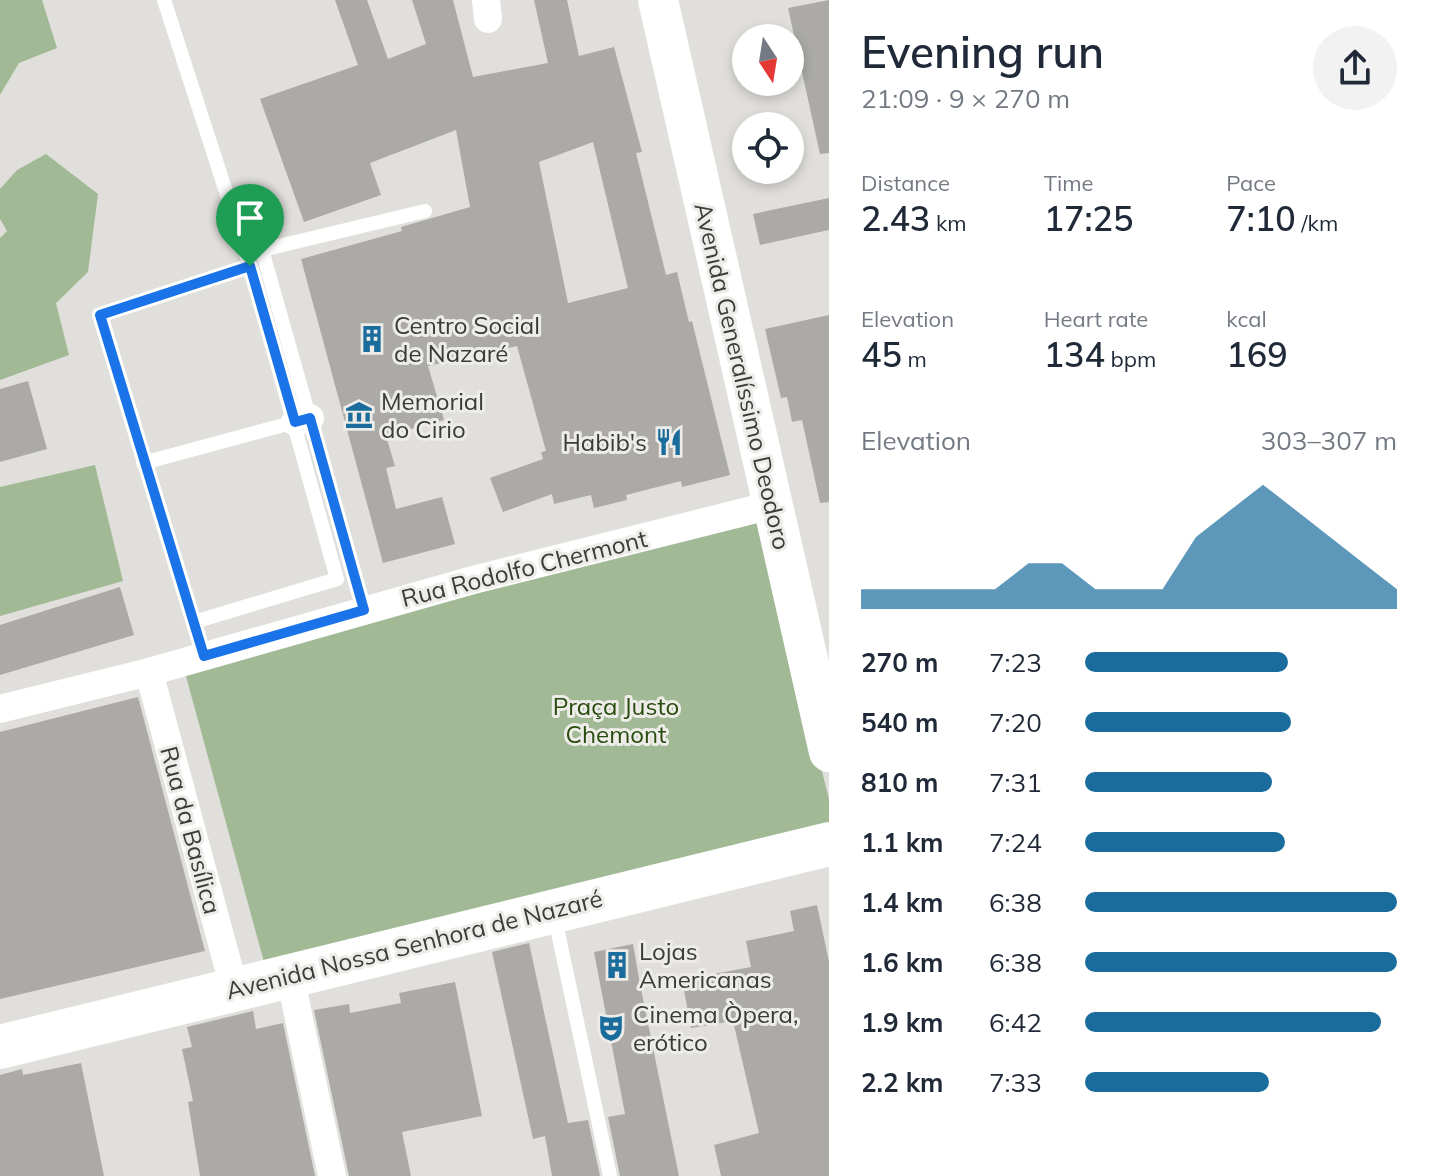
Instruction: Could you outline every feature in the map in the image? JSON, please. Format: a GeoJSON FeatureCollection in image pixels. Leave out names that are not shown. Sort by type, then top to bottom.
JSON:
{"type":"FeatureCollection","features":[{"type":"Feature","properties":{"kind":"main road","name":"Avenida Nossa Senhora de Nazaré"},"geometry":{"type":"LineString","coordinates":[[0,1047],[829,844]]}},
{"type":"Feature","properties":{"kind":"street","name":"Avenida Generalíssimo Deodoro"},"geometry":{"type":"LineString","coordinates":[[661,1],[829,752]]}},
{"type":"Feature","properties":{"kind":"street","name":"Rua Rodolfo Chermont"},"geometry":{"type":"LineString","coordinates":[[0,709],[149,672],[364,610],[772,505]]}},
{"type":"Feature","properties":{"kind":"street","name":"Rua da Basílica"},"geometry":{"type":"LineString","coordinates":[[149,672],[234,988]]}},
{"type":"Feature","properties":{"kind":"street"},"geometry":{"type":"LineString","coordinates":[[290,976],[332,1176]]}},
{"type":"Feature","properties":{"kind":"lane"},"geometry":{"type":"LineString","coordinates":[[164,0],[364,610]]}},
{"type":"Feature","properties":{"kind":"lane"},"geometry":{"type":"LineString","coordinates":[[194,622],[337,579],[262,250],[425,211]]}},
{"type":"Feature","properties":{"kind":"lane"},"geometry":{"type":"LineString","coordinates":[[204,656],[100,315],[250,266]]}},
{"type":"Feature","properties":{"kind":"lane"},"geometry":{"type":"LineString","coordinates":[[143,463],[303,420]]}},
{"type":"Feature","properties":{"kind":"lane"},"geometry":{"type":"LineString","coordinates":[[553,910],[610,1176]]}},
{"type":"Feature","properties":{"kind":"green space"},"geometry":{"type":"Polygon","coordinates":[[[0,0],[42,0],[57,48],[19,63],[0,95],[0,0]]]}},
{"type":"Feature","properties":{"kind":"green space"},"geometry":{"type":"Polygon","coordinates":[[[46,154],[98,194],[88,272],[56,303],[69,355],[0,380],[0,238],[7,231],[0,219],[0,189],[17,170],[46,154]]]}},
{"type":"Feature","properties":{"kind":"green space"},"geometry":{"type":"Polygon","coordinates":[[[95,465],[123,581],[0,616],[0,487],[95,465]]]}},
{"type":"Feature","properties":{"kind":"green space","name":"Praça Justo Chemont"},"geometry":{"type":"Polygon","coordinates":[[[758,521],[829,799],[829,828],[264,962],[184,669],[758,521]]]}},
{"type":"Feature","properties":{"kind":"building"},"geometry":{"type":"Polygon","coordinates":[[[335,0],[367,0],[388,59],[426,44],[412,0],[453,0],[473,77],[548,63],[534,0],[567,0],[579,56],[614,47],[642,152],[636,153],[666,275],[677,272],[730,475],[682,487],[681,481],[626,495],[627,500],[594,508],[591,495],[554,504],[552,494],[503,512],[490,478],[543,459],[541,452],[546,451],[517,346],[428,366],[444,420],[386,436],[395,466],[386,468],[396,509],[442,497],[455,544],[383,563],[301,259],[402,231],[401,227],[470,207],[456,130],[370,163],[381,195],[304,222],[260,99],[358,65],[335,0]],[[593,142],[539,162],[568,303],[628,288],[593,142]]]}},
{"type":"Feature","properties":{"kind":"building"},"geometry":{"type":"Polygon","coordinates":[[[829,0],[829,153],[820,154],[804,81],[804,24],[792,24],[788,8],[829,0]]]}},
{"type":"Feature","properties":{"kind":"building"},"geometry":{"type":"Polygon","coordinates":[[[829,198],[829,230],[760,245],[753,214],[829,198]]]}},
{"type":"Feature","properties":{"kind":"building"},"geometry":{"type":"Polygon","coordinates":[[[829,315],[829,502],[820,503],[802,420],[792,422],[787,397],[781,398],[765,329],[829,315]]]}},
{"type":"Feature","properties":{"kind":"building"},"geometry":{"type":"Polygon","coordinates":[[[28,381],[47,449],[0,462],[0,389],[28,381]]]}},
{"type":"Feature","properties":{"kind":"building"},"geometry":{"type":"Polygon","coordinates":[[[120,587],[134,635],[0,675],[0,625],[120,587]]]}},
{"type":"Feature","properties":{"kind":"building"},"geometry":{"type":"Polygon","coordinates":[[[138,697],[205,951],[0,999],[0,732],[138,697]]]}},
{"type":"Feature","properties":{"kind":"building"},"geometry":{"type":"Polygon","coordinates":[[[817,905],[829,962],[829,1176],[721,1176],[714,1145],[759,1133],[733,1021],[691,1028],[682,980],[751,967],[746,941],[794,931],[790,911],[817,905]]]}},
{"type":"Feature","properties":{"kind":"building"},"geometry":{"type":"Polygon","coordinates":[[[529,943],[568,1123],[588,1120],[600,1176],[552,1176],[545,1136],[533,1139],[492,952],[529,943]]]}},
{"type":"Feature","properties":{"kind":"building"},"geometry":{"type":"Polygon","coordinates":[[[633,944],[679,1176],[620,1176],[608,1117],[625,1114],[594,952],[633,944]]]}},
{"type":"Feature","properties":{"kind":"building"},"geometry":{"type":"Polygon","coordinates":[[[455,982],[482,1116],[402,1132],[411,1176],[349,1176],[314,1010],[349,1004],[350,1013],[401,1003],[399,993],[455,982]]]}},
{"type":"Feature","properties":{"kind":"building"},"geometry":{"type":"Polygon","coordinates":[[[253,1011],[256,1029],[283,1023],[315,1176],[200,1176],[188,1102],[193,1101],[182,1049],[192,1047],[187,1027],[253,1011]]]}},
{"type":"Feature","properties":{"kind":"building"},"geometry":{"type":"Polygon","coordinates":[[[81,1063],[104,1176],[0,1176],[0,1075],[22,1069],[23,1075],[81,1063]]]}},
{"type":"Feature","properties":{"kind":"place","name":"Centro Social de Nazaré"},"geometry":{"type":"Point","coordinates":[372,339]}},
{"type":"Feature","properties":{"kind":"place","name":"Memorial do Cirio"},"geometry":{"type":"Point","coordinates":[359,415]}},
{"type":"Feature","properties":{"kind":"place","name":"Habib's"},"geometry":{"type":"Point","coordinates":[669,442]}},
{"type":"Feature","properties":{"kind":"place","name":"Lojas Americanas"},"geometry":{"type":"Point","coordinates":[617,965]}},
{"type":"Feature","properties":{"kind":"place","name":"Cinema Òpera, erótico"},"geometry":{"type":"Point","coordinates":[611,1028]}},
{"type":"Feature","properties":{"kind":"route"},"geometry":{"type":"LineString","coordinates":[[250,266],[295,422],[310,418],[364,610],[204,656],[100,315],[250,266]]}}]}
